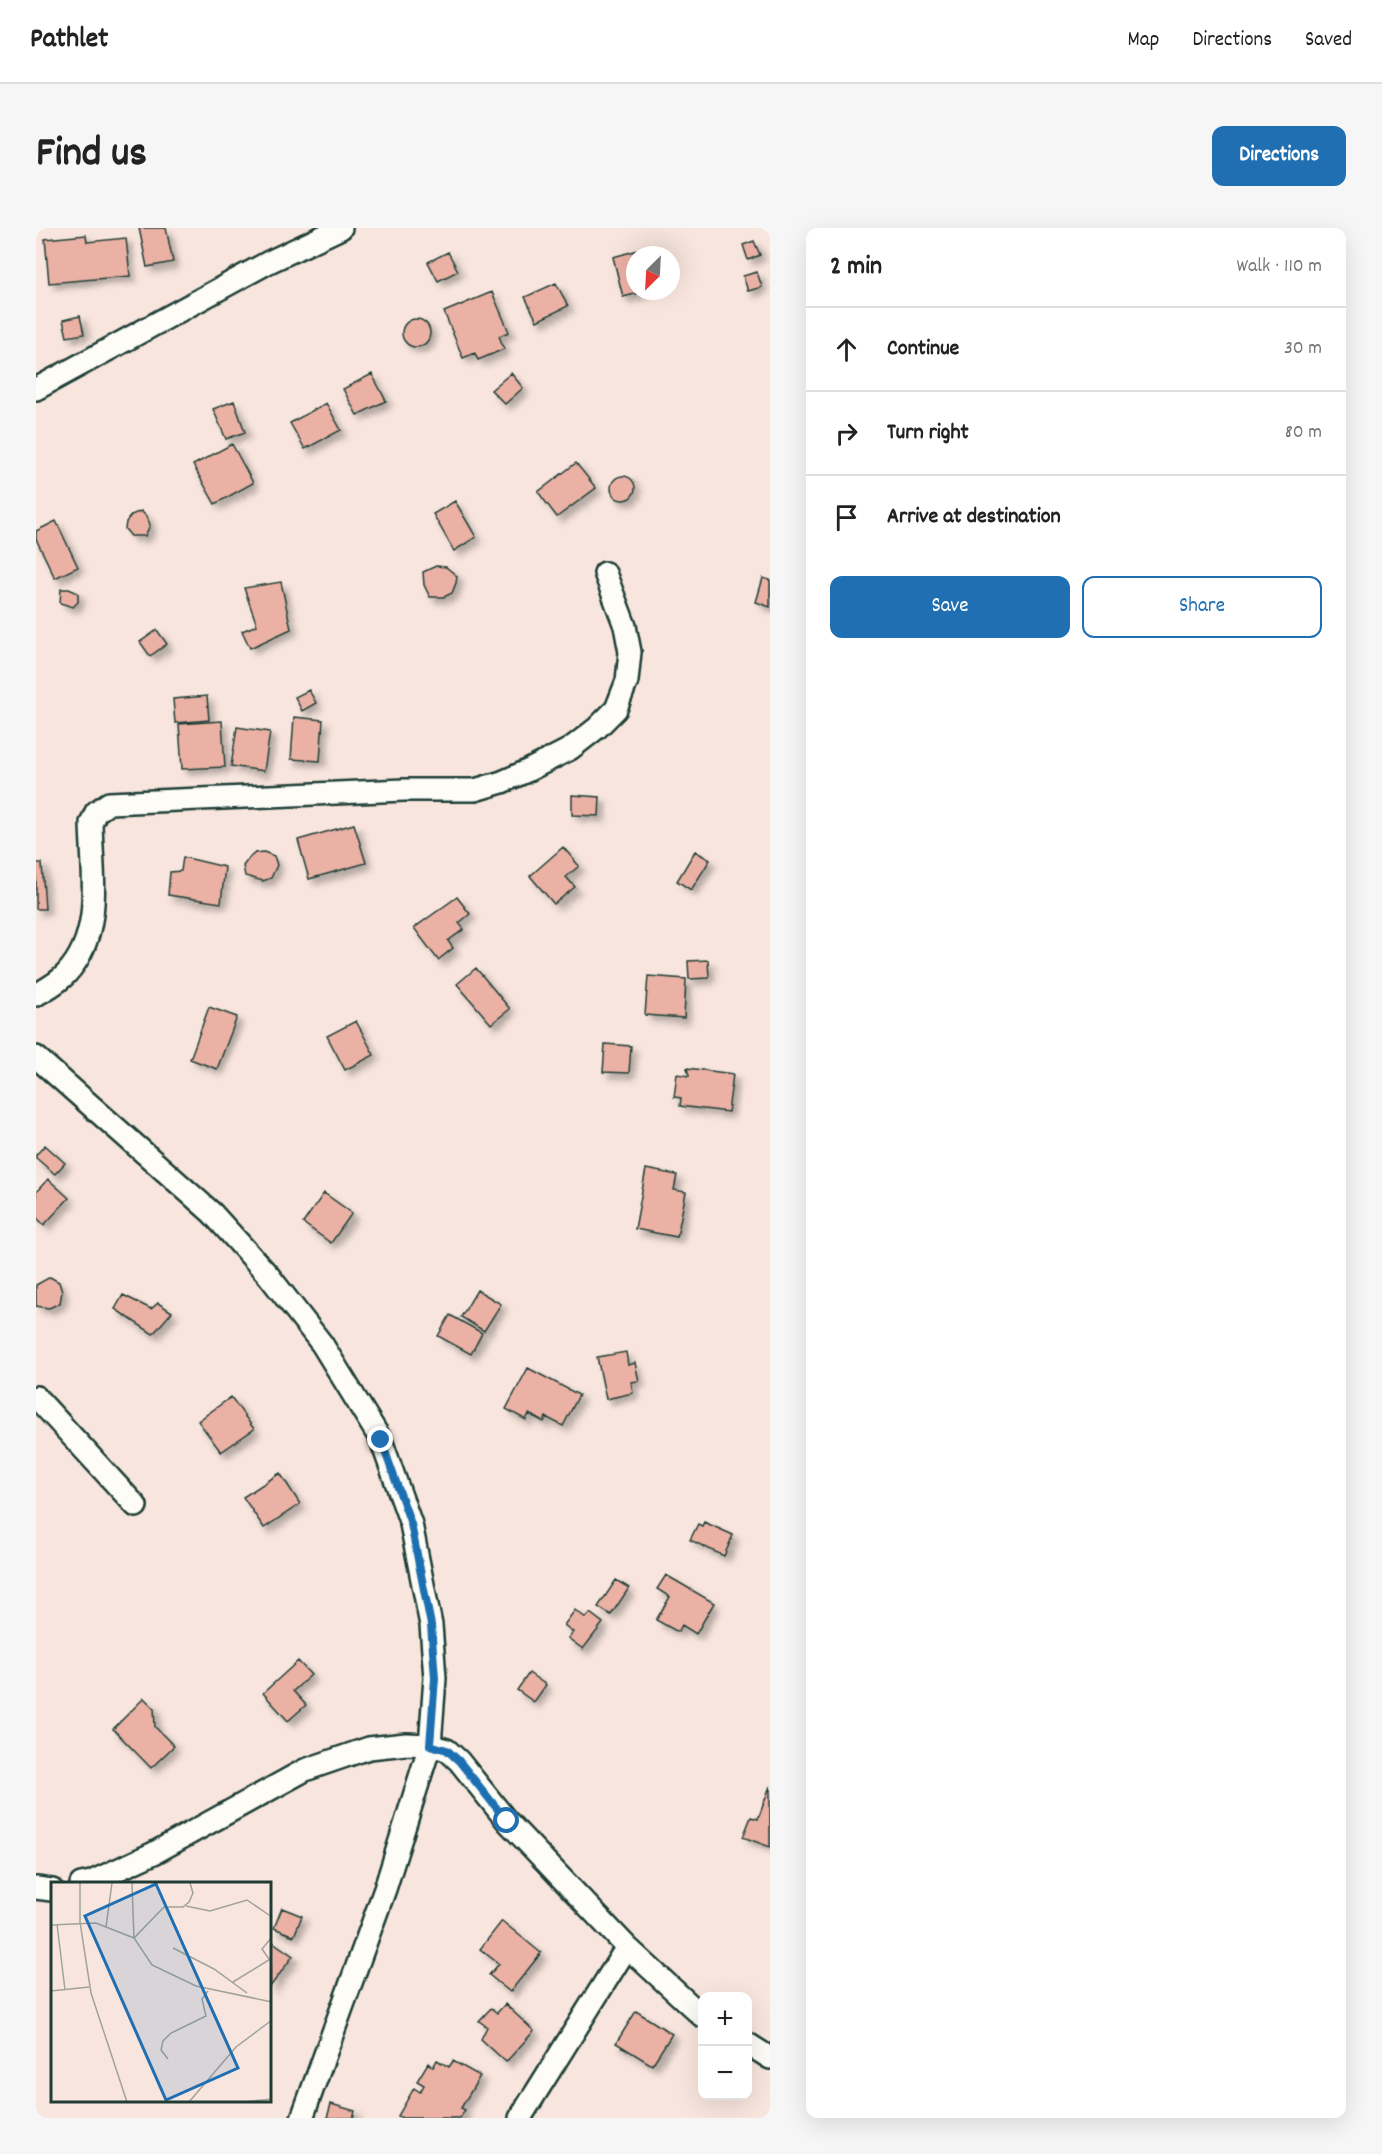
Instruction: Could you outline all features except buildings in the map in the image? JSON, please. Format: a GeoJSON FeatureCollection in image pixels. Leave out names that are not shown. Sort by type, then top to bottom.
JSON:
{"type":"FeatureCollection","features":[{"type":"Feature","properties":{"kind":"street"},"geometry":{"type":"LineString","coordinates":[[36,389],[269,262],[341,228]]}},
{"type":"Feature","properties":{"kind":"street"},"geometry":{"type":"LineString","coordinates":[[36,995],[65,976],[76,962],[88,937],[93,912],[91,823],[96,812],[109,803],[404,790],[475,790],[502,782],[570,748],[597,728],[616,709],[627,681],[630,652],[626,626],[605,573]]}},
{"type":"Feature","properties":{"kind":"street"},"geometry":{"type":"LineString","coordinates":[[36,1057],[212,1213],[269,1276],[322,1344],[381,1440],[411,1524],[431,1625],[435,1678],[430,1745],[385,1889],[302,2118]]}},
{"type":"Feature","properties":{"kind":"street"},"geometry":{"type":"LineString","coordinates":[[36,1397],[136,1506]]}},
{"type":"Feature","properties":{"kind":"street"},"geometry":{"type":"LineString","coordinates":[[91,1882],[154,1853],[305,1770],[369,1748],[406,1744],[430,1745],[447,1750],[459,1761],[507,1821],[627,1947],[698,2012]]}},
{"type":"Feature","properties":{"kind":"street"},"geometry":{"type":"LineString","coordinates":[[36,1888],[51,1890]]}},
{"type":"Feature","properties":{"kind":"street"},"geometry":{"type":"LineString","coordinates":[[520,2118],[627,1947]]}},
{"type":"Feature","properties":{"kind":"street"},"geometry":{"type":"LineString","coordinates":[[750,2046],[770,2058]]}},
{"type":"Feature","properties":{"kind":"route"},"geometry":{"type":"LineString","coordinates":[[381,1440],[411,1524],[431,1625],[435,1678],[430,1745],[447,1750],[459,1761],[507,1821]]}}]}
